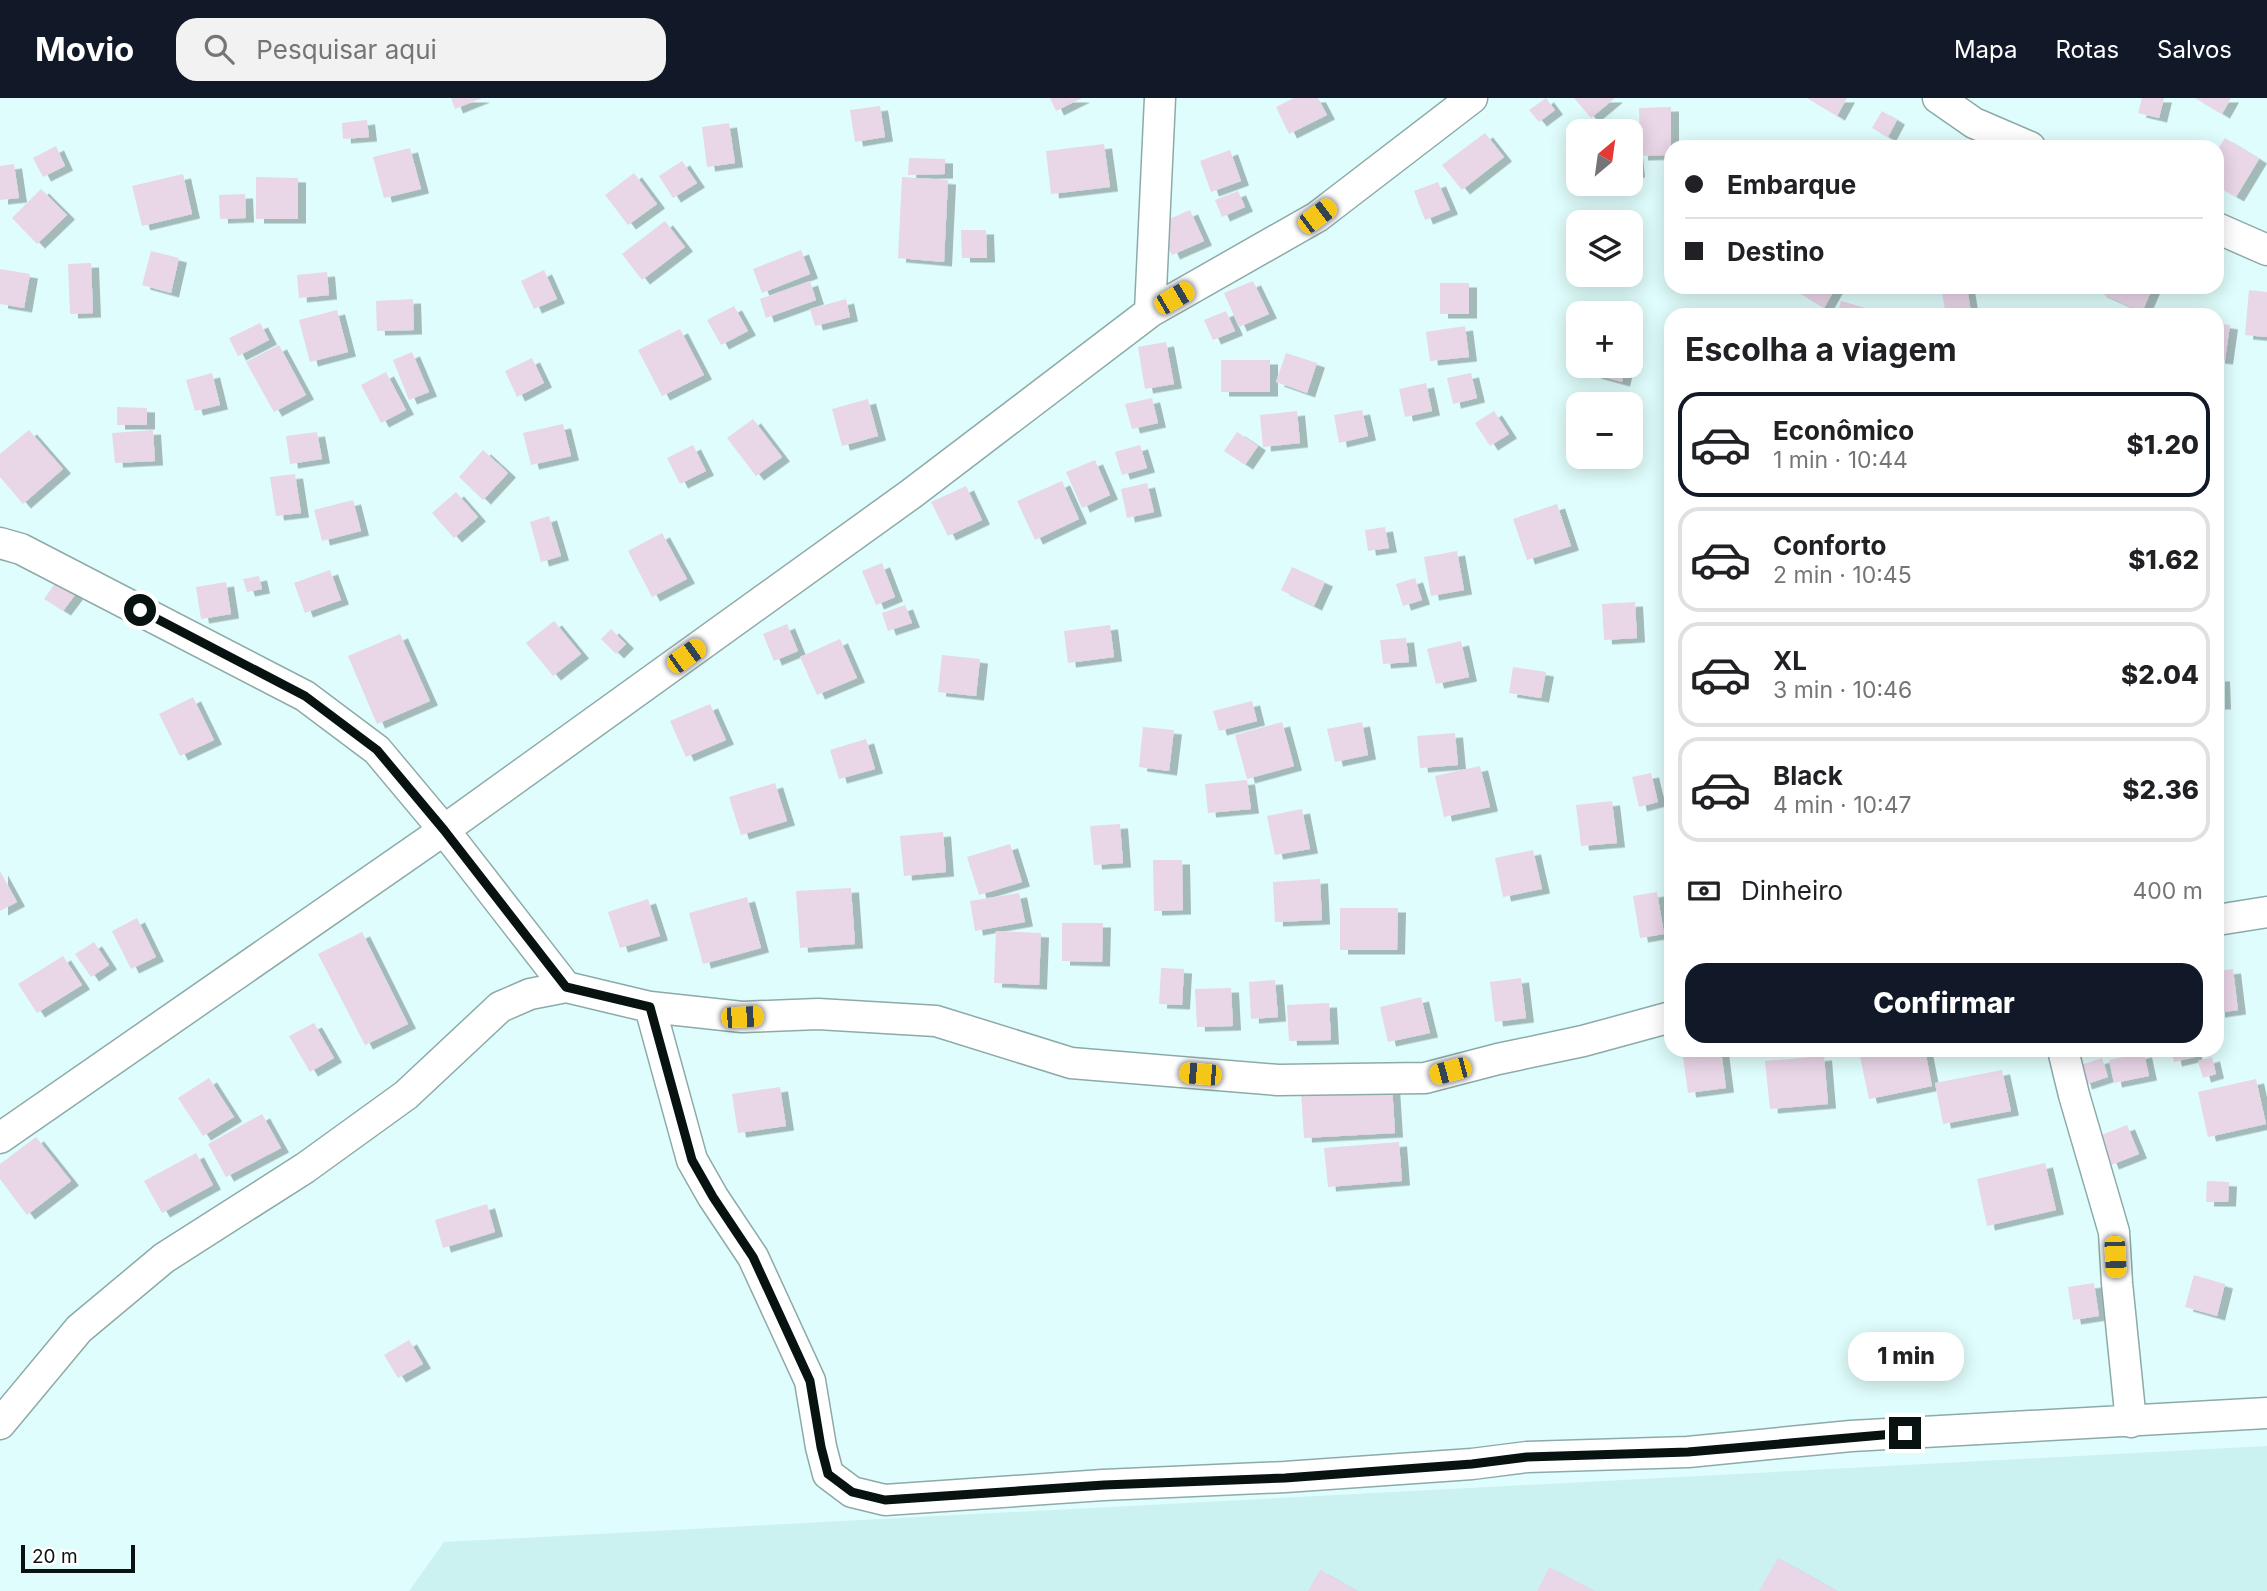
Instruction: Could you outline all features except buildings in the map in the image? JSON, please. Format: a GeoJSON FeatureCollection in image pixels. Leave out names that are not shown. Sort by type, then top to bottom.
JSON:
{"type":"FeatureCollection","features":[{"type":"Feature","properties":{"kind":"street"},"geometry":{"type":"LineString","coordinates":[[1150,312],[1160,98]]}},
{"type":"Feature","properties":{"kind":"street"},"geometry":{"type":"LineString","coordinates":[[0,1138],[444,830],[911,494],[1150,312],[1317,216],[1472,98]]}},
{"type":"Feature","properties":{"kind":"street"},"geometry":{"type":"LineString","coordinates":[[1938,98],[1974,123],[2013,140]]}},
{"type":"Feature","properties":{"kind":"street"},"geometry":{"type":"LineString","coordinates":[[2224,231],[2267,250]]}},
{"type":"Feature","properties":{"kind":"street"},"geometry":{"type":"LineString","coordinates":[[0,543],[22,549],[305,696],[377,750],[444,830],[566,987]]}},
{"type":"Feature","properties":{"kind":"street"},"geometry":{"type":"LineString","coordinates":[[2224,919],[2267,912]]}},
{"type":"Feature","properties":{"kind":"street"},"geometry":{"type":"LineString","coordinates":[[0,1424],[79,1329],[164,1258],[305,1168],[406,1095],[500,1007],[530,994],[566,987],[650,1007],[742,1017],[818,1013],[936,1021],[1071,1063],[1278,1080],[1425,1077],[1583,1041],[1664,1019]]}},
{"type":"Feature","properties":{"kind":"street"},"geometry":{"type":"LineString","coordinates":[[650,1007],[692,1160],[753,1257],[786,1325],[810,1381],[828,1474],[852,1492],[885,1500],[1104,1485],[1285,1478],[1472,1464],[1527,1457],[1688,1452],[1851,1436],[2267,1413]]}},
{"type":"Feature","properties":{"kind":"street"},"geometry":{"type":"LineString","coordinates":[[2065,1057],[2114,1232],[2131,1422]]}},
{"type":"Feature","properties":{"kind":"shaded area"},"geometry":{"type":"Polygon","coordinates":[[[2267,1446],[2267,1591],[409,1591],[444,1542],[2267,1446]]]}},
{"type":"Feature","properties":{"kind":"route"},"geometry":{"type":"LineString","coordinates":[[140,610],[305,696],[377,750],[444,830],[566,987],[650,1007],[692,1160],[753,1257],[786,1325],[810,1381],[828,1474],[852,1492],[885,1500],[1104,1485],[1285,1478],[1472,1464],[1527,1457],[1688,1452],[1905,1433]]}}]}
